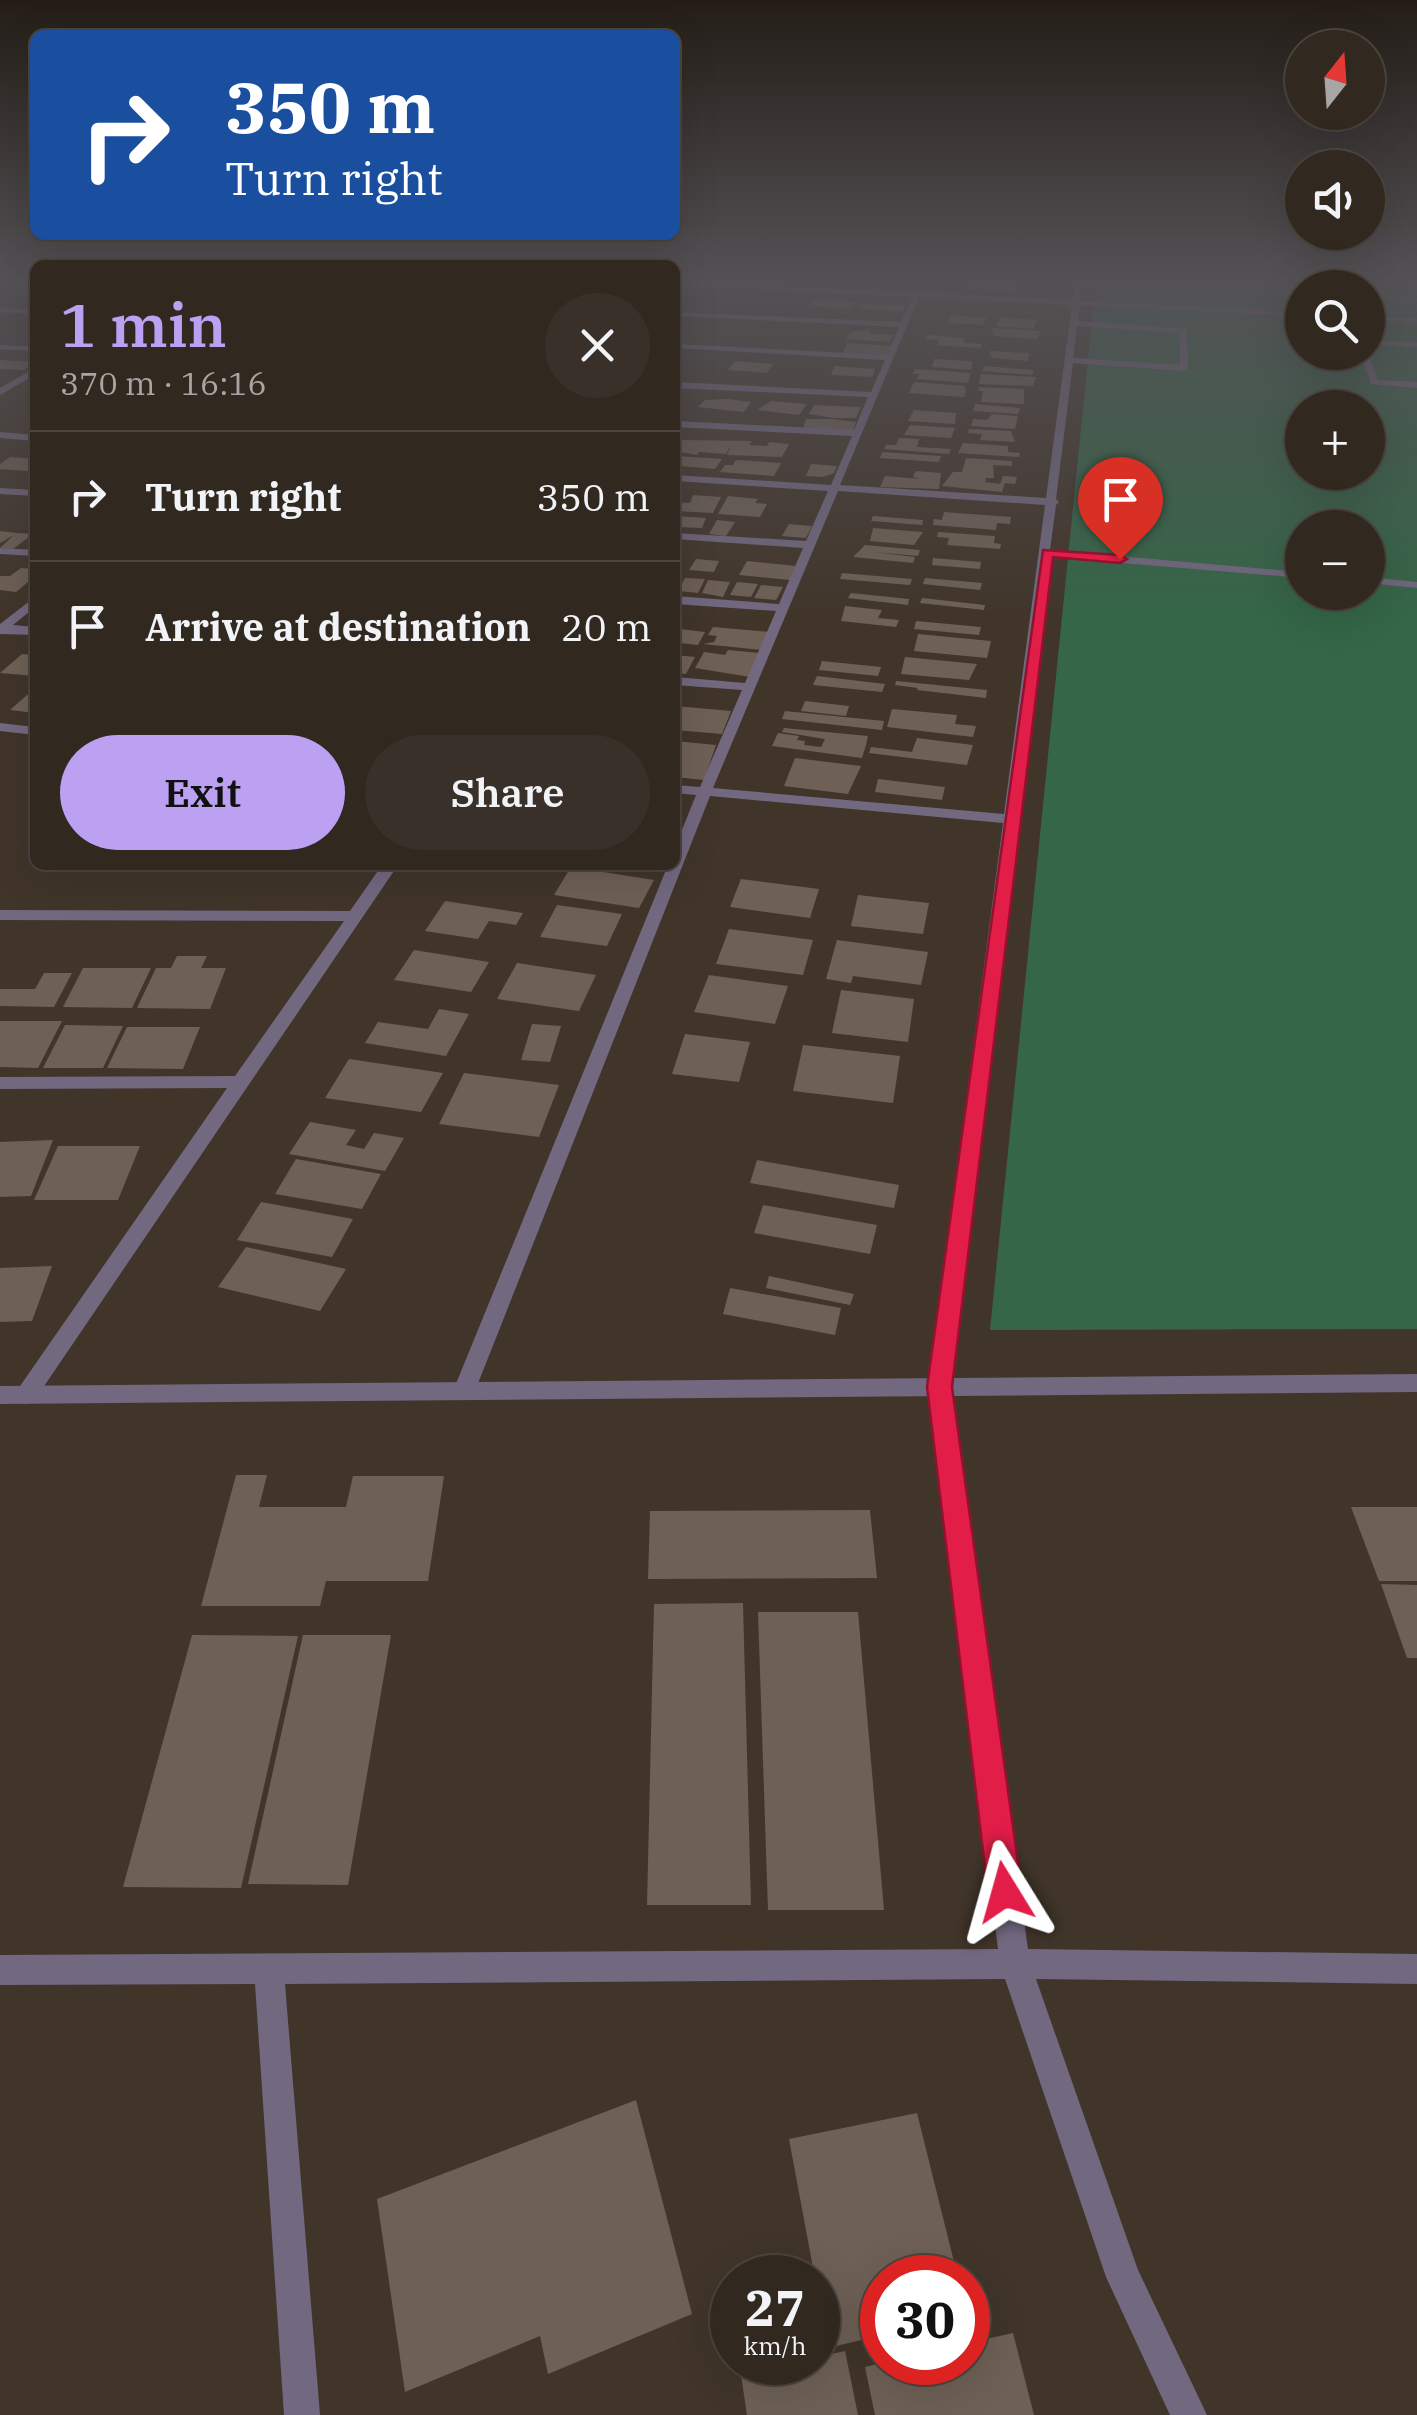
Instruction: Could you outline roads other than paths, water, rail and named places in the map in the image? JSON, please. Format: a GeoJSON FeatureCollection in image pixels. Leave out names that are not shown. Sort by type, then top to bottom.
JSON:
{"type":"FeatureCollection","features":[{"type":"Feature","properties":{"kind":"street"},"geometry":{"type":"LineString","coordinates":[[819,393],[874,396]]}},
{"type":"Feature","properties":{"kind":"street"},"geometry":{"type":"LineString","coordinates":[[680,851],[875,393]]}},
{"type":"Feature","properties":{"kind":"street"},"geometry":{"type":"LineString","coordinates":[[1066,393],[940,1387],[1015,1964],[1123,2277],[1189,2415]]}},
{"type":"Feature","properties":{"kind":"street"},"geometry":{"type":"LineString","coordinates":[[680,424],[858,433]]}},
{"type":"Feature","properties":{"kind":"street"},"geometry":{"type":"LineString","coordinates":[[0,436],[30,438]]}},
{"type":"Feature","properties":{"kind":"street"},"geometry":{"type":"LineString","coordinates":[[680,478],[1054,502]]}},
{"type":"Feature","properties":{"kind":"street"},"geometry":{"type":"LineString","coordinates":[[0,491],[30,493]]}},
{"type":"Feature","properties":{"kind":"street"},"geometry":{"type":"LineString","coordinates":[[680,536],[810,545]]}},
{"type":"Feature","properties":{"kind":"street"},"geometry":{"type":"LineString","coordinates":[[0,551],[30,553]]}},
{"type":"Feature","properties":{"kind":"street"},"geometry":{"type":"LineString","coordinates":[[1047,553],[1285,574]]}},
{"type":"Feature","properties":{"kind":"street"},"geometry":{"type":"LineString","coordinates":[[1385,581],[1417,584]]}},
{"type":"Feature","properties":{"kind":"street"},"geometry":{"type":"LineString","coordinates":[[680,600],[783,608]]}},
{"type":"Feature","properties":{"kind":"street"},"geometry":{"type":"LineString","coordinates":[[1,629],[30,605]]}},
{"type":"Feature","properties":{"kind":"street"},"geometry":{"type":"LineString","coordinates":[[1,629],[30,630]]}},
{"type":"Feature","properties":{"kind":"street"},"geometry":{"type":"LineString","coordinates":[[680,681],[749,687]]}},
{"type":"Feature","properties":{"kind":"street"},"geometry":{"type":"LineString","coordinates":[[0,727],[30,730]]}},
{"type":"Feature","properties":{"kind":"street"},"geometry":{"type":"LineString","coordinates":[[680,789],[1013,819]]}},
{"type":"Feature","properties":{"kind":"street"},"geometry":{"type":"LineString","coordinates":[[26,1394],[387,870]]}},
{"type":"Feature","properties":{"kind":"street"},"geometry":{"type":"LineString","coordinates":[[464,1391],[672,870]]}},
{"type":"Feature","properties":{"kind":"street"},"geometry":{"type":"LineString","coordinates":[[0,915],[355,916]]}},
{"type":"Feature","properties":{"kind":"street"},"geometry":{"type":"LineString","coordinates":[[0,1083],[242,1082]]}},
{"type":"Feature","properties":{"kind":"street"},"geometry":{"type":"LineString","coordinates":[[0,1395],[1417,1382]]}},
{"type":"Feature","properties":{"kind":"street"},"geometry":{"type":"LineString","coordinates":[[0,1970],[1015,1964],[1417,1969]]}},
{"type":"Feature","properties":{"kind":"street"},"geometry":{"type":"LineString","coordinates":[[269,1968],[302,2415]]}}]}
